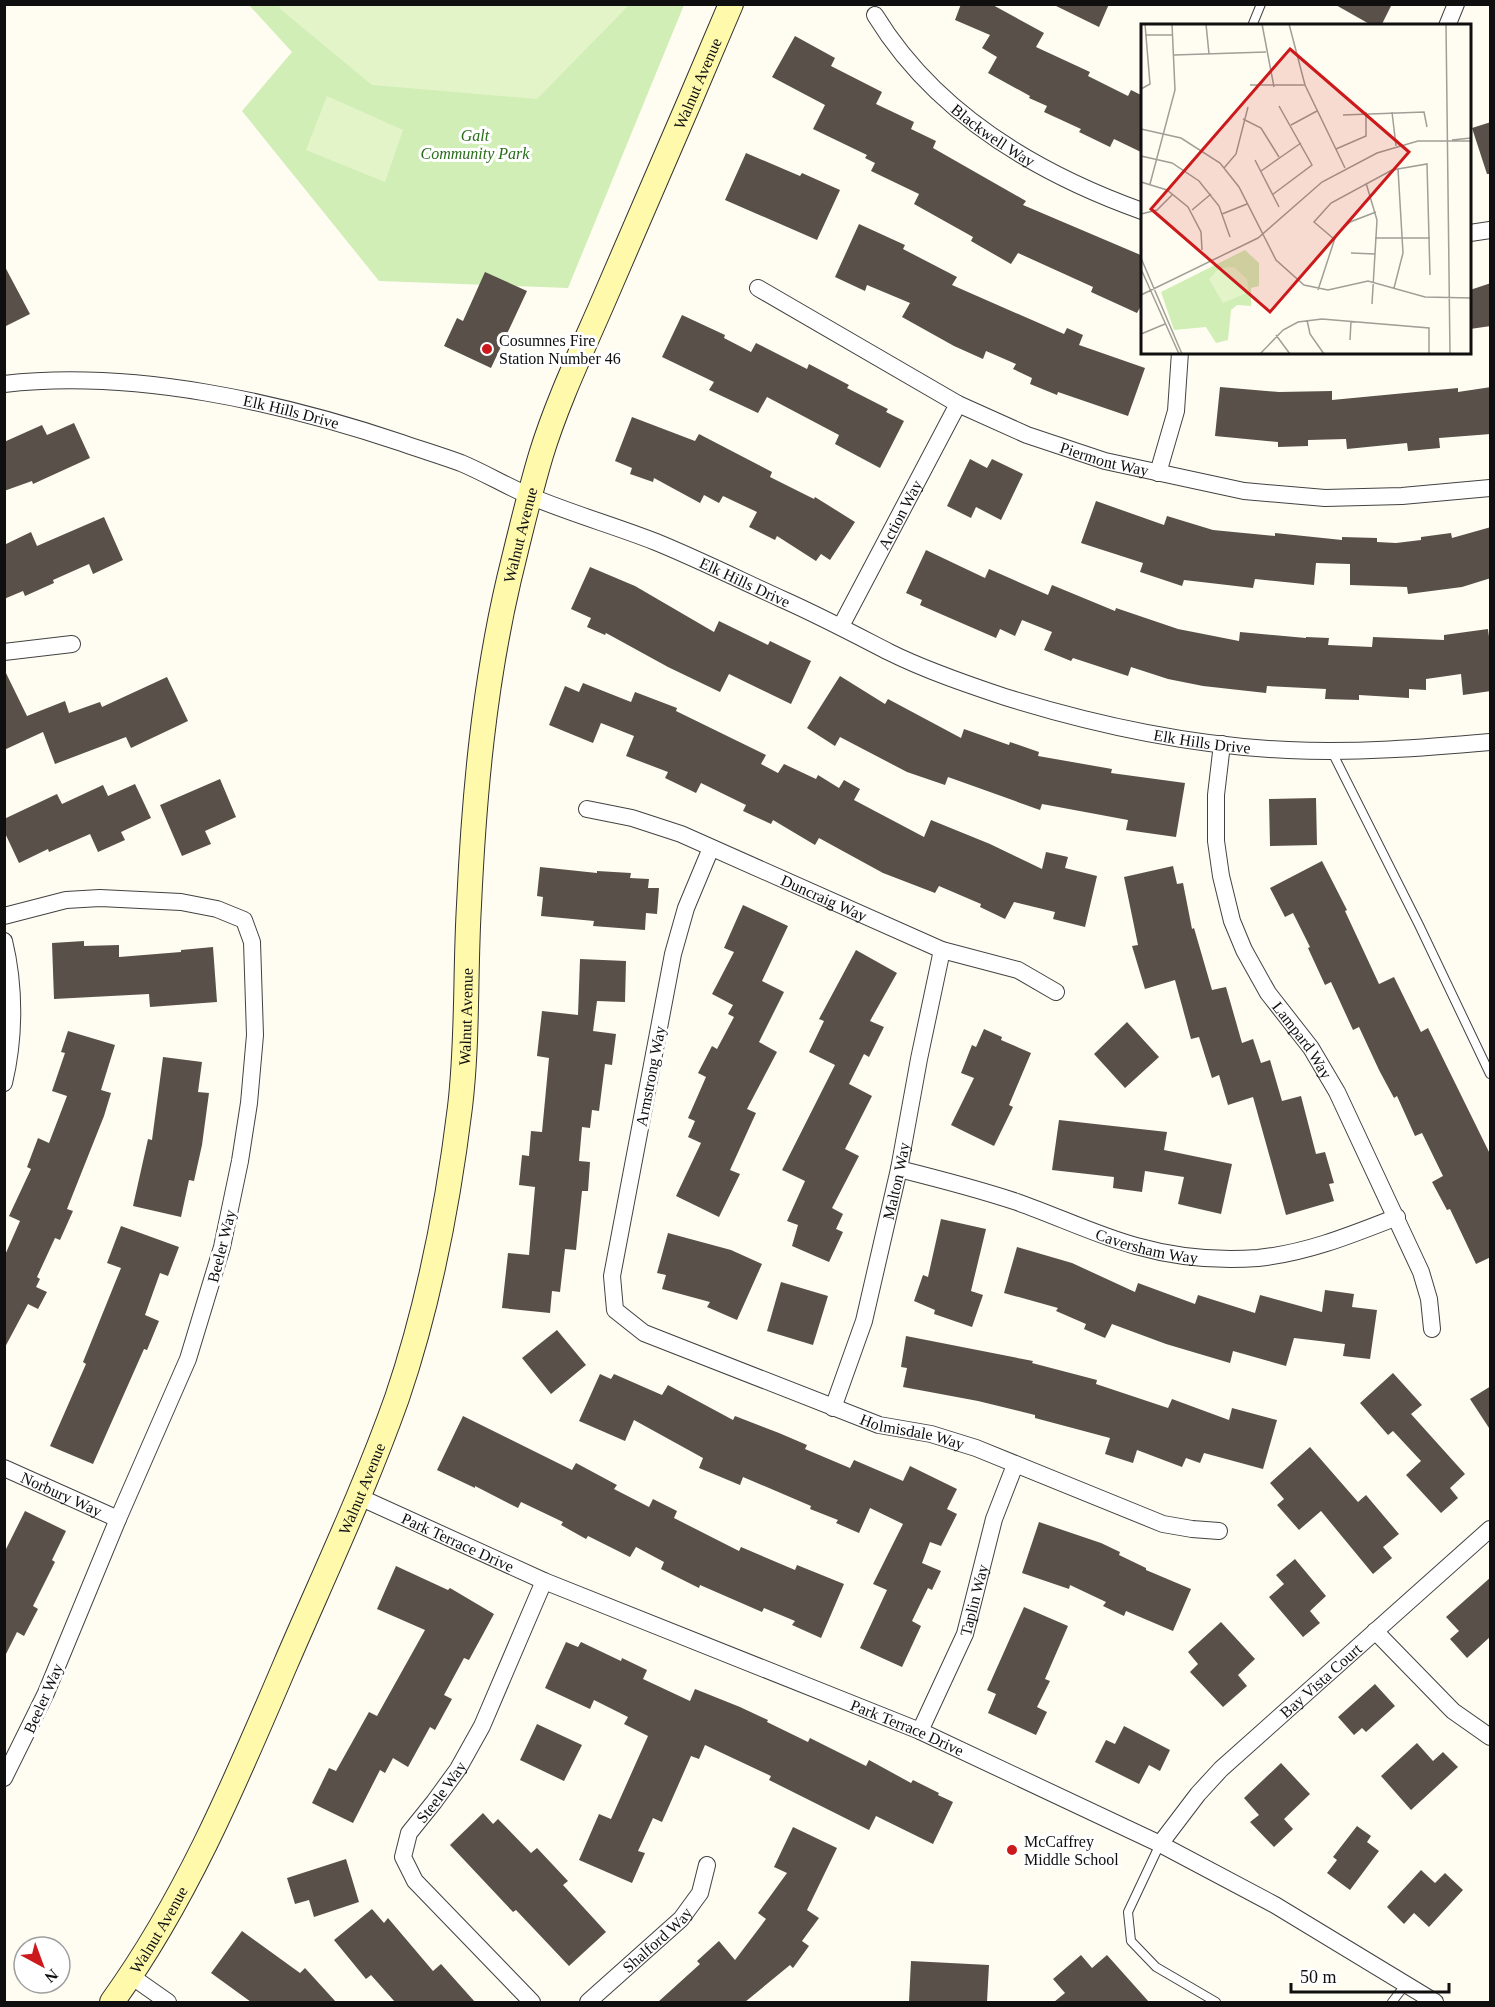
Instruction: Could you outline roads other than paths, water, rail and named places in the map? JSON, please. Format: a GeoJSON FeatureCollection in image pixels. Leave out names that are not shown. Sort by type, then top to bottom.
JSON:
{"type":"FeatureCollection","features":[{"type":"Feature","properties":{"kind":"street","name":"Walnut Avenue"},"geometry":{"type":"LineString","coordinates":[[112,2002],[131,1976],[178,1898],[223,1809],[357,1496],[403,1375],[436,1252],[450,1183],[465,1052],[468,910],[475,790],[494,656],[509,582],[542,453],[573,372],[731,4]]}},
{"type":"Feature","properties":{"kind":"street"},"geometry":{"type":"LineString","coordinates":[[1448,24],[1456,4]]}},
{"type":"Feature","properties":{"kind":"street","name":"Blackwell Way"},"geometry":{"type":"LineString","coordinates":[[875,15],[892,43],[910,65],[951,105],[996,139],[1048,170],[1141,210]]}},
{"type":"Feature","properties":{"kind":"street"},"geometry":{"type":"LineString","coordinates":[[1471,233],[1491,230]]}},
{"type":"Feature","properties":{"kind":"street","name":"Piermont Way"},"geometry":{"type":"LineString","coordinates":[[758,288],[958,404],[1027,435],[1105,461],[1245,491],[1325,498],[1402,496],[1491,488]]}},
{"type":"Feature","properties":{"kind":"street"},"geometry":{"type":"LineString","coordinates":[[1158,473],[1176,411],[1180,354]]}},
{"type":"Feature","properties":{"kind":"street","name":"Elk Hills Drive"},"geometry":{"type":"LineString","coordinates":[[4,384],[37,380],[107,381],[198,392],[281,407],[348,425],[462,464],[530,496],[658,543],[841,626],[891,653],[1004,696],[1119,727],[1222,744],[1288,750],[1367,751],[1491,742]]}},
{"type":"Feature","properties":{"kind":"street","name":"Action Way"},"geometry":{"type":"LineString","coordinates":[[841,626],[958,404]]}},
{"type":"Feature","properties":{"kind":"street"},"geometry":{"type":"LineString","coordinates":[[4,652],[72,644]]}},
{"type":"Feature","properties":{"kind":"street","name":"Lampard Way"},"geometry":{"type":"LineString","coordinates":[[1222,744],[1216,795],[1216,841],[1221,876],[1232,921],[1244,950],[1268,993],[1311,1048],[1337,1092],[1421,1272],[1429,1299],[1432,1329]]}},
{"type":"Feature","properties":{"kind":"street","name":"Duncraig Way"},"geometry":{"type":"LineString","coordinates":[[587,809],[632,818],[681,834],[942,950],[1018,970],[1056,992]]}},
{"type":"Feature","properties":{"kind":"street","name":"Armstrong Way"},"geometry":{"type":"LineString","coordinates":[[615,1310],[612,1276],[673,954],[686,908],[711,848]]}},
{"type":"Feature","properties":{"kind":"street","name":"Beeler Way"},"geometry":{"type":"LineString","coordinates":[[4,916],[66,900],[100,898],[181,902],[216,909],[244,920],[252,942],[255,1035],[249,1103],[240,1161],[222,1247],[188,1359],[118,1519],[46,1693],[4,1778]]}},
{"type":"Feature","properties":{"kind":"street"},"geometry":{"type":"LineString","coordinates":[[4,941],[9,961],[12,1007],[4,1083]]}},
{"type":"Feature","properties":{"kind":"street","name":"Malton Way"},"geometry":{"type":"LineString","coordinates":[[834,1408],[864,1321],[899,1169],[918,1059],[942,950]]}},
{"type":"Feature","properties":{"kind":"street","name":"Caversham Way"},"geometry":{"type":"LineString","coordinates":[[899,1169],[949,1181],[1016,1202],[1136,1246],[1186,1256],[1216,1259],[1257,1258],[1292,1253],[1331,1242],[1396,1217]]}},
{"type":"Feature","properties":{"kind":"street","name":"Holmisdale Way"},"geometry":{"type":"LineString","coordinates":[[615,1310],[644,1333],[879,1425],[931,1434],[976,1448],[1163,1524],[1219,1531]]}},
{"type":"Feature","properties":{"kind":"street","name":"Taplin Way"},"geometry":{"type":"LineString","coordinates":[[920,1731],[965,1634],[994,1519],[1016,1465]]}},
{"type":"Feature","properties":{"kind":"street","name":"Norbury Way"},"geometry":{"type":"LineString","coordinates":[[4,1468],[118,1519]]}},
{"type":"Feature","properties":{"kind":"street","name":"Park Terrace Drive"},"geometry":{"type":"LineString","coordinates":[[357,1496],[544,1581],[920,1731],[1160,1844],[1275,1905],[1435,2002]]}},
{"type":"Feature","properties":{"kind":"street","name":"Bay Vista Court"},"geometry":{"type":"LineString","coordinates":[[1160,1844],[1198,1794],[1221,1769],[1491,1529]]}},
{"type":"Feature","properties":{"kind":"street","name":"Steele Way"},"geometry":{"type":"LineString","coordinates":[[531,2002],[415,1881],[403,1857],[409,1833],[458,1769],[482,1726],[544,1581]]}},
{"type":"Feature","properties":{"kind":"street"},"geometry":{"type":"LineString","coordinates":[[1376,1631],[1454,1710],[1491,1737]]}},
{"type":"Feature","properties":{"kind":"street","name":"Shalford Way"},"geometry":{"type":"LineString","coordinates":[[588,2002],[681,1919],[700,1893],[707,1864]]}},
{"type":"Feature","properties":{"kind":"street"},"geometry":{"type":"LineString","coordinates":[[131,1976],[168,2002]]}},
{"type":"Feature","properties":{"kind":"lane"},"geometry":{"type":"LineString","coordinates":[[1253,24],[1261,4]]}},
{"type":"Feature","properties":{"kind":"lane"},"geometry":{"type":"LineString","coordinates":[[1331,750],[1491,1074]]}},
{"type":"Feature","properties":{"kind":"lane"},"geometry":{"type":"LineString","coordinates":[[1160,1844],[1128,1912],[1131,1941],[1156,1967],[1216,2002]]}},
{"type":"Feature","properties":{"kind":"lane"},"geometry":{"type":"LineString","coordinates":[[1392,2002],[1406,1983]]}},
{"type":"Feature","properties":{"kind":"place","name":"Cosumnes Fire Station Number 46"},"geometry":{"type":"Point","coordinates":[487,349]}},
{"type":"Feature","properties":{"kind":"place","name":"McCaffrey Middle School"},"geometry":{"type":"Point","coordinates":[1012,1850]}},
{"type":"Feature","properties":{"kind":"park label","name":"Galt Community Park"},"geometry":{"type":"Point","coordinates":[475,144]}}]}
